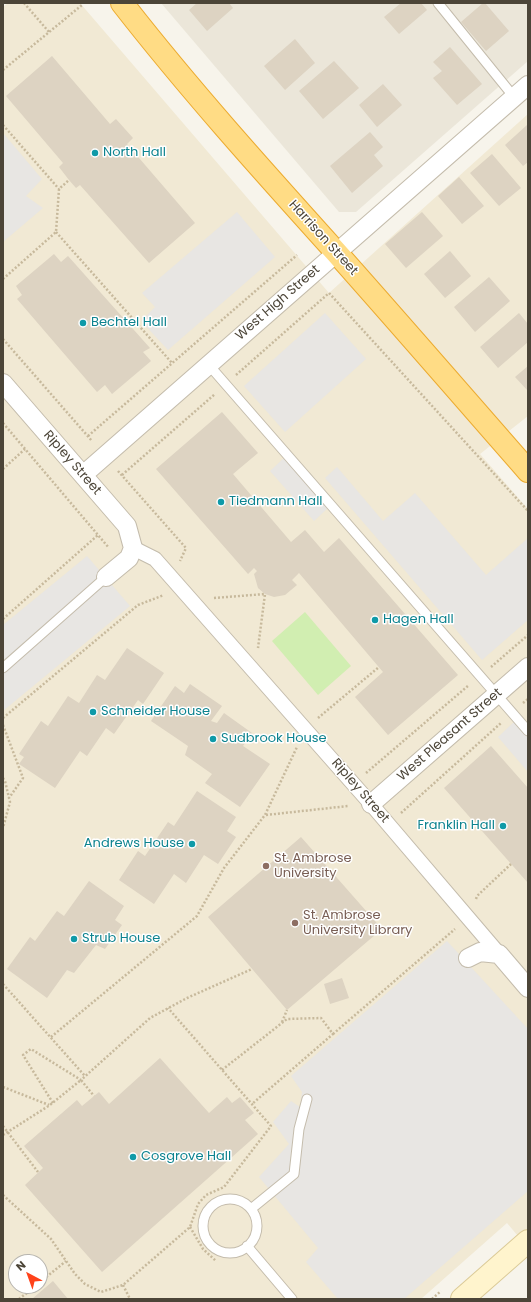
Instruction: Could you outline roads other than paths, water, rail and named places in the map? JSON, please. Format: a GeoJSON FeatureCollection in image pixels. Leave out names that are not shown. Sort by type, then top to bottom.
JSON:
{"type":"FeatureCollection","features":[{"type":"Feature","properties":{"kind":"highway","name":"Harrison Street"},"geometry":{"type":"LineString","coordinates":[[122,3],[157,48],[206,106],[528,471]]}},
{"type":"Feature","properties":{"kind":"main road"},"geometry":{"type":"LineString","coordinates":[[462,1299],[528,1241]]}},
{"type":"Feature","properties":{"kind":"street","name":"West High Street"},"geometry":{"type":"LineString","coordinates":[[83,475],[528,85]]}},
{"type":"Feature","properties":{"kind":"street","name":"Ripley Street"},"geometry":{"type":"LineString","coordinates":[[3,383],[127,526],[133,548],[155,559],[191,599],[354,784],[528,988]]}},
{"type":"Feature","properties":{"kind":"street"},"geometry":{"type":"LineString","coordinates":[[106,577],[129,558],[133,548]]}},
{"type":"Feature","properties":{"kind":"street","name":"West Pleasant Street"},"geometry":{"type":"LineString","coordinates":[[371,804],[528,667]]}},
{"type":"Feature","properties":{"kind":"street"},"geometry":{"type":"LineString","coordinates":[[468,958],[480,952],[499,954]]}},
{"type":"Feature","properties":{"kind":"lane"},"geometry":{"type":"LineString","coordinates":[[438,3],[514,97]]}},
{"type":"Feature","properties":{"kind":"lane"},"geometry":{"type":"LineString","coordinates":[[208,364],[528,731]]}},
{"type":"Feature","properties":{"kind":"lane"},"geometry":{"type":"LineString","coordinates":[[3,668],[106,577]]}},
{"type":"Feature","properties":{"kind":"lane"},"geometry":{"type":"LineString","coordinates":[[251,1209],[294,1174],[299,1129],[307,1099]]}},
{"type":"Feature","properties":{"kind":"lane"},"geometry":{"type":"LineString","coordinates":[[227,1199],[244,1203],[251,1209],[256,1217],[257,1226],[255,1235],[247,1246],[236,1252],[228,1253],[212,1246],[207,1239],[203,1223],[206,1214],[211,1207],[218,1202],[227,1199]]}},
{"type":"Feature","properties":{"kind":"lane"},"geometry":{"type":"LineString","coordinates":[[247,1246],[292,1299]]}},
{"type":"Feature","properties":{"kind":"place","name":"North Hall"},"geometry":{"type":"Point","coordinates":[95,153]}},
{"type":"Feature","properties":{"kind":"place","name":"Bechtel Hall"},"geometry":{"type":"Point","coordinates":[83,323]}},
{"type":"Feature","properties":{"kind":"place","name":"Tiedmann Hall"},"geometry":{"type":"Point","coordinates":[221,502]}},
{"type":"Feature","properties":{"kind":"place","name":"Hagen Hall"},"geometry":{"type":"Point","coordinates":[375,620]}},
{"type":"Feature","properties":{"kind":"place","name":"Schneider House"},"geometry":{"type":"Point","coordinates":[93,712]}},
{"type":"Feature","properties":{"kind":"place","name":"Sudbrook House"},"geometry":{"type":"Point","coordinates":[213,739]}},
{"type":"Feature","properties":{"kind":"place","name":"Franklin Hall"},"geometry":{"type":"Point","coordinates":[503,826]}},
{"type":"Feature","properties":{"kind":"place","name":"Andrews House"},"geometry":{"type":"Point","coordinates":[192,844]}},
{"type":"Feature","properties":{"kind":"place","name":"St. Ambrose University"},"geometry":{"type":"Point","coordinates":[266,866]}},
{"type":"Feature","properties":{"kind":"place","name":"St. Ambrose University Library"},"geometry":{"type":"Point","coordinates":[295,923]}},
{"type":"Feature","properties":{"kind":"place","name":"Strub House"},"geometry":{"type":"Point","coordinates":[74,939]}},
{"type":"Feature","properties":{"kind":"place","name":"Cosgrove Hall"},"geometry":{"type":"Point","coordinates":[133,1157]}}]}
